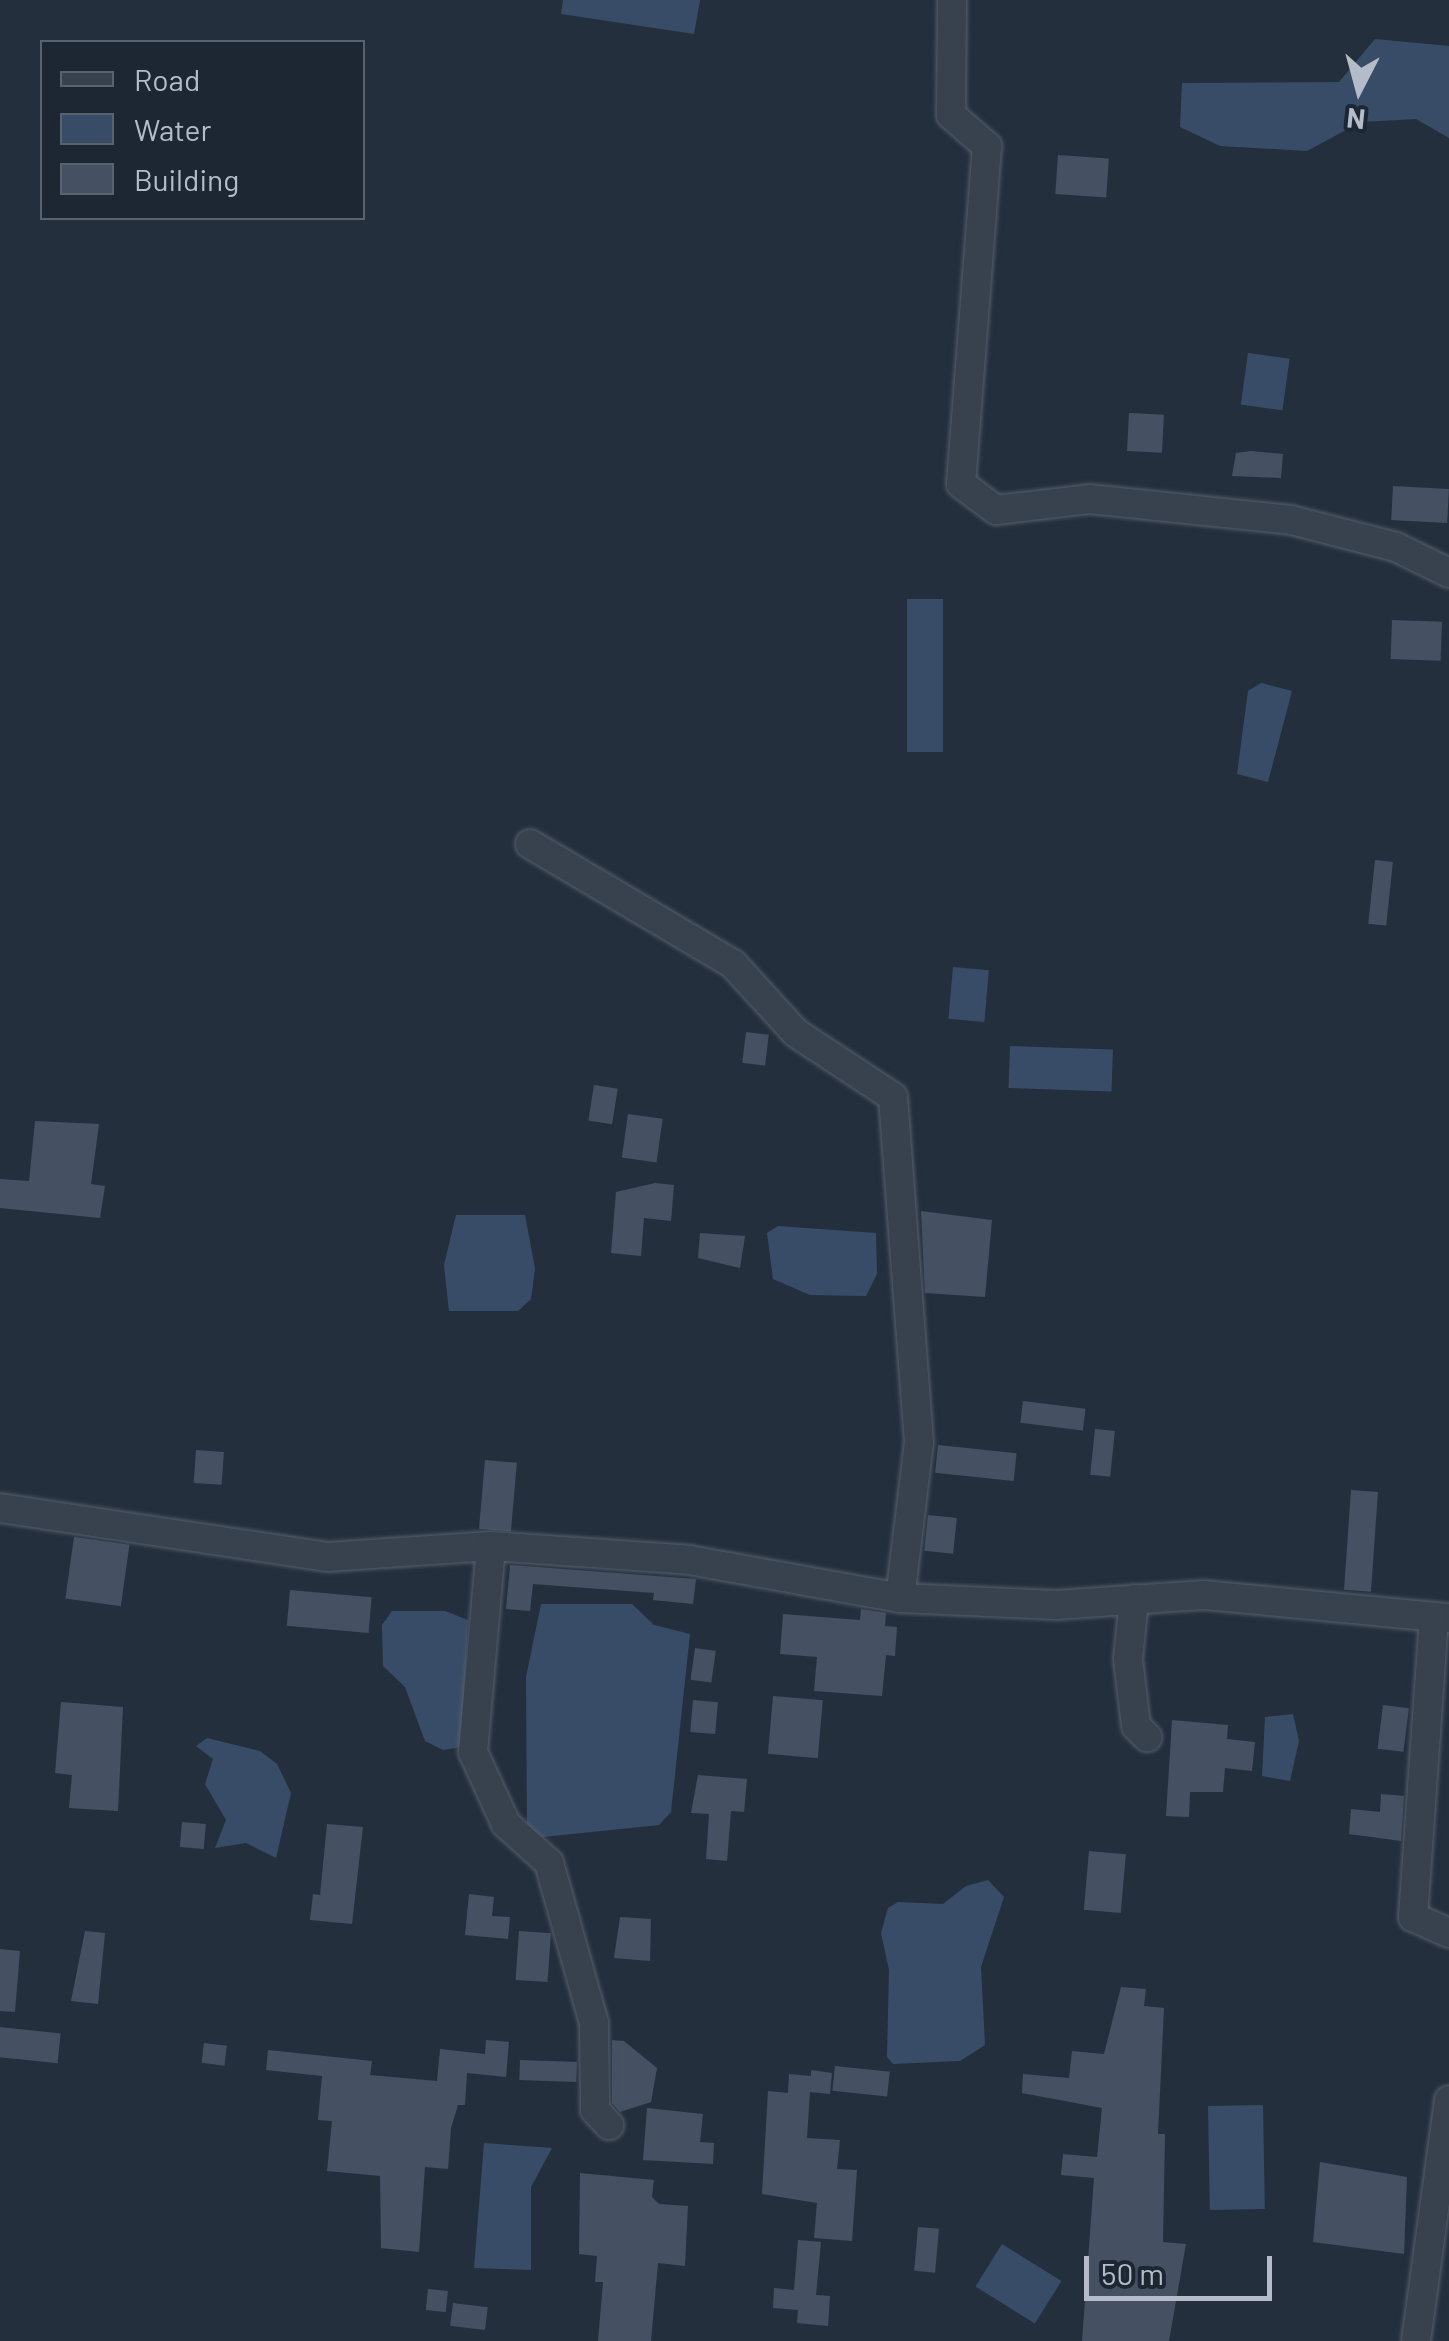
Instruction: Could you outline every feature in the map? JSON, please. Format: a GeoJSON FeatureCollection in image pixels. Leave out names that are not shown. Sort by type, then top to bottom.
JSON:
{"type":"FeatureCollection","features":[{"type":"Feature","properties":{"kind":"street"},"geometry":{"type":"LineString","coordinates":[[952,0],[952,115],[987,146],[960,484],[996,510],[1090,499],[1291,520],[1396,547],[1449,572]]}},
{"type":"Feature","properties":{"kind":"street"},"geometry":{"type":"LineString","coordinates":[[530,844],[733,964],[796,1033],[894,1097],[920,1442],[900,1598]]}},
{"type":"Feature","properties":{"kind":"street"},"geometry":{"type":"LineString","coordinates":[[0,1508],[328,1558],[491,1546],[689,1560],[900,1598],[1056,1605],[1204,1594],[1441,1618],[1412,1917],[1449,1934]]}},
{"type":"Feature","properties":{"kind":"street"},"geometry":{"type":"LineString","coordinates":[[491,1546],[473,1752],[506,1824],[549,1863],[594,2024],[595,2110],[608,2124]]}},
{"type":"Feature","properties":{"kind":"street"},"geometry":{"type":"LineString","coordinates":[[1134,1599],[1128,1660],[1136,1726],[1148,1737]]}},
{"type":"Feature","properties":{"kind":"street"},"geometry":{"type":"LineString","coordinates":[[1416,2341],[1449,2100]]}},
{"type":"Feature","properties":{"kind":"water"},"geometry":{"type":"Polygon","coordinates":[[[563,0],[700,0],[694,34],[561,14],[563,0]]]}},
{"type":"Feature","properties":{"kind":"water"},"geometry":{"type":"Polygon","coordinates":[[[1375,39],[1449,46],[1449,138],[1416,119],[1361,122],[1307,151],[1220,146],[1180,127],[1182,83],[1339,82],[1375,39]]]}},
{"type":"Feature","properties":{"kind":"water"},"geometry":{"type":"Polygon","coordinates":[[[1248,353],[1290,359],[1282,410],[1241,404],[1248,353]]]}},
{"type":"Feature","properties":{"kind":"water"},"geometry":{"type":"Polygon","coordinates":[[[907,599],[943,599],[943,752],[907,752],[907,599]]]}},
{"type":"Feature","properties":{"kind":"water"},"geometry":{"type":"Polygon","coordinates":[[[1261,683],[1292,691],[1268,782],[1237,774],[1248,691],[1261,683]]]}},
{"type":"Feature","properties":{"kind":"water"},"geometry":{"type":"Polygon","coordinates":[[[953,967],[989,970],[984,1022],[948,1019],[953,967]]]}},
{"type":"Feature","properties":{"kind":"water"},"geometry":{"type":"Polygon","coordinates":[[[1010,1046],[1113,1050],[1111,1092],[1009,1088],[1010,1046]]]}},
{"type":"Feature","properties":{"kind":"water"},"geometry":{"type":"Polygon","coordinates":[[[456,1215],[525,1215],[535,1269],[531,1299],[518,1311],[449,1311],[444,1265],[456,1215]]]}},
{"type":"Feature","properties":{"kind":"water"},"geometry":{"type":"Polygon","coordinates":[[[778,1226],[876,1233],[877,1274],[866,1296],[810,1295],[773,1279],[767,1233],[778,1226]]]}},
{"type":"Feature","properties":{"kind":"water"},"geometry":{"type":"Polygon","coordinates":[[[541,1604],[632,1604],[654,1625],[690,1634],[671,1812],[659,1825],[543,1837],[527,1829],[526,1677],[541,1604]]]}},
{"type":"Feature","properties":{"kind":"water"},"geometry":{"type":"Polygon","coordinates":[[[392,1611],[445,1611],[468,1620],[461,1747],[443,1750],[425,1741],[405,1687],[383,1666],[382,1625],[392,1611]]]}},
{"type":"Feature","properties":{"kind":"water"},"geometry":{"type":"Polygon","coordinates":[[[1293,1714],[1299,1741],[1290,1781],[1262,1776],[1265,1717],[1293,1714]]]}},
{"type":"Feature","properties":{"kind":"water"},"geometry":{"type":"Polygon","coordinates":[[[207,1738],[260,1751],[277,1764],[291,1793],[276,1858],[246,1843],[215,1848],[226,1820],[205,1784],[213,1759],[196,1746],[207,1738]]]}},
{"type":"Feature","properties":{"kind":"water"},"geometry":{"type":"Polygon","coordinates":[[[988,1880],[1004,1897],[981,1967],[985,2045],[960,2061],[893,2064],[887,2057],[889,1970],[881,1933],[888,1908],[898,1902],[943,1904],[966,1886],[988,1880]]]}},
{"type":"Feature","properties":{"kind":"water"},"geometry":{"type":"Polygon","coordinates":[[[1263,2105],[1265,2209],[1210,2210],[1208,2106],[1263,2105]]]}},
{"type":"Feature","properties":{"kind":"water"},"geometry":{"type":"Polygon","coordinates":[[[484,2143],[552,2148],[531,2187],[531,2270],[474,2268],[484,2143]]]}},
{"type":"Feature","properties":{"kind":"water"},"geometry":{"type":"Polygon","coordinates":[[[1002,2244],[1061,2281],[1035,2323],[976,2286],[1002,2244]]]}},
{"type":"Feature","properties":{"kind":"building"},"geometry":{"type":"Polygon","coordinates":[[[1058,155],[1109,159],[1106,197],[1055,194],[1058,155]]]}},
{"type":"Feature","properties":{"kind":"building"},"geometry":{"type":"Polygon","coordinates":[[[1129,413],[1164,415],[1162,453],[1127,451],[1129,413]]]}},
{"type":"Feature","properties":{"kind":"building"},"geometry":{"type":"Polygon","coordinates":[[[1236,453],[1283,454],[1281,478],[1232,476],[1236,453]]]}},
{"type":"Feature","properties":{"kind":"building"},"geometry":{"type":"Polygon","coordinates":[[[1393,486],[1449,489],[1447,523],[1391,520],[1393,486]]]}},
{"type":"Feature","properties":{"kind":"building"},"geometry":{"type":"Polygon","coordinates":[[[1392,620],[1442,622],[1441,661],[1391,659],[1392,620]]]}},
{"type":"Feature","properties":{"kind":"building"},"geometry":{"type":"Polygon","coordinates":[[[1375,860],[1393,862],[1386,926],[1368,924],[1375,860]]]}},
{"type":"Feature","properties":{"kind":"building"},"geometry":{"type":"Polygon","coordinates":[[[746,1032],[769,1035],[765,1066],[742,1063],[746,1032]]]}},
{"type":"Feature","properties":{"kind":"building"},"geometry":{"type":"Polygon","coordinates":[[[594,1085],[618,1089],[612,1124],[588,1121],[594,1085]]]}},
{"type":"Feature","properties":{"kind":"building"},"geometry":{"type":"Polygon","coordinates":[[[628,1114],[663,1119],[657,1162],[622,1158],[628,1114]]]}},
{"type":"Feature","properties":{"kind":"building"},"geometry":{"type":"Polygon","coordinates":[[[35,1121],[99,1124],[91,1184],[105,1186],[100,1218],[0,1208],[0,1179],[29,1181],[35,1121]]]}},
{"type":"Feature","properties":{"kind":"building"},"geometry":{"type":"Polygon","coordinates":[[[655,1183],[674,1185],[671,1221],[644,1218],[641,1256],[611,1253],[616,1192],[655,1183]]]}},
{"type":"Feature","properties":{"kind":"building"},"geometry":{"type":"Polygon","coordinates":[[[921,1211],[992,1220],[985,1297],[925,1293],[921,1211]]]}},
{"type":"Feature","properties":{"kind":"building"},"geometry":{"type":"Polygon","coordinates":[[[700,1233],[745,1236],[740,1268],[698,1258],[700,1233]]]}},
{"type":"Feature","properties":{"kind":"building"},"geometry":{"type":"Polygon","coordinates":[[[1023,1401],[1086,1409],[1083,1431],[1020,1423],[1023,1401]]]}},
{"type":"Feature","properties":{"kind":"building"},"geometry":{"type":"Polygon","coordinates":[[[1095,1429],[1115,1431],[1110,1477],[1090,1475],[1095,1429]]]}},
{"type":"Feature","properties":{"kind":"building"},"geometry":{"type":"Polygon","coordinates":[[[938,1445],[1017,1453],[1014,1481],[935,1473],[938,1445]]]}},
{"type":"Feature","properties":{"kind":"building"},"geometry":{"type":"Polygon","coordinates":[[[196,1450],[224,1452],[222,1485],[194,1483],[196,1450]]]}},
{"type":"Feature","properties":{"kind":"building"},"geometry":{"type":"Polygon","coordinates":[[[485,1460],[517,1463],[511,1532],[479,1529],[485,1460]]]}},
{"type":"Feature","properties":{"kind":"building"},"geometry":{"type":"Polygon","coordinates":[[[1351,1490],[1378,1492],[1371,1592],[1344,1590],[1351,1490]]]}},
{"type":"Feature","properties":{"kind":"building"},"geometry":{"type":"Polygon","coordinates":[[[928,1515],[957,1518],[953,1554],[924,1551],[928,1515]]]}},
{"type":"Feature","properties":{"kind":"building"},"geometry":{"type":"Polygon","coordinates":[[[74,1537],[129,1545],[121,1606],[65,1598],[74,1537]]]}},
{"type":"Feature","properties":{"kind":"building"},"geometry":{"type":"Polygon","coordinates":[[[510,1565],[696,1579],[693,1604],[653,1600],[654,1593],[533,1584],[530,1611],[506,1609],[510,1565]]]}},
{"type":"Feature","properties":{"kind":"building"},"geometry":{"type":"Polygon","coordinates":[[[290,1590],[372,1597],[369,1633],[287,1626],[290,1590]]]}},
{"type":"Feature","properties":{"kind":"building"},"geometry":{"type":"Polygon","coordinates":[[[861,1609],[886,1613],[885,1626],[897,1627],[895,1656],[886,1655],[882,1696],[814,1691],[817,1657],[780,1654],[783,1614],[860,1620],[861,1609]]]}},
{"type":"Feature","properties":{"kind":"building"},"geometry":{"type":"Polygon","coordinates":[[[695,1648],[716,1651],[711,1683],[691,1680],[695,1648]]]}},
{"type":"Feature","properties":{"kind":"building"},"geometry":{"type":"Polygon","coordinates":[[[773,1696],[823,1700],[818,1758],[768,1754],[773,1696]]]}},
{"type":"Feature","properties":{"kind":"building"},"geometry":{"type":"Polygon","coordinates":[[[693,1700],[718,1702],[715,1734],[690,1732],[693,1700]]]}},
{"type":"Feature","properties":{"kind":"building"},"geometry":{"type":"Polygon","coordinates":[[[61,1702],[123,1707],[118,1811],[69,1808],[72,1775],[55,1773],[61,1702]]]}},
{"type":"Feature","properties":{"kind":"building"},"geometry":{"type":"Polygon","coordinates":[[[1383,1705],[1409,1708],[1403,1752],[1378,1749],[1383,1705]]]}},
{"type":"Feature","properties":{"kind":"building"},"geometry":{"type":"Polygon","coordinates":[[[1172,1720],[1228,1725],[1227,1739],[1255,1742],[1252,1771],[1225,1768],[1223,1792],[1190,1792],[1189,1817],[1166,1816],[1172,1720]]]}},
{"type":"Feature","properties":{"kind":"building"},"geometry":{"type":"Polygon","coordinates":[[[698,1775],[747,1779],[744,1812],[731,1811],[727,1861],[706,1859],[709,1814],[691,1813],[698,1775]]]}},
{"type":"Feature","properties":{"kind":"building"},"geometry":{"type":"Polygon","coordinates":[[[1381,1794],[1404,1796],[1401,1841],[1349,1834],[1351,1809],[1380,1812],[1381,1794]]]}},
{"type":"Feature","properties":{"kind":"building"},"geometry":{"type":"Polygon","coordinates":[[[182,1822],[206,1824],[204,1849],[180,1847],[182,1822]]]}},
{"type":"Feature","properties":{"kind":"building"},"geometry":{"type":"Polygon","coordinates":[[[327,1824],[363,1827],[352,1924],[310,1920],[313,1894],[320,1895],[327,1824]]]}},
{"type":"Feature","properties":{"kind":"building"},"geometry":{"type":"Polygon","coordinates":[[[1089,1851],[1126,1854],[1121,1913],[1084,1910],[1089,1851]]]}},
{"type":"Feature","properties":{"kind":"building"},"geometry":{"type":"Polygon","coordinates":[[[469,1894],[494,1897],[492,1916],[510,1917],[508,1939],[465,1935],[469,1894]]]}},
{"type":"Feature","properties":{"kind":"building"},"geometry":{"type":"Polygon","coordinates":[[[620,1917],[651,1919],[650,1961],[614,1958],[620,1917]]]}},
{"type":"Feature","properties":{"kind":"building"},"geometry":{"type":"Polygon","coordinates":[[[85,1931],[105,1933],[98,2004],[71,2001],[85,1931]]]}},
{"type":"Feature","properties":{"kind":"building"},"geometry":{"type":"Polygon","coordinates":[[[519,1931],[551,1933],[548,1982],[516,1980],[519,1931]]]}},
{"type":"Feature","properties":{"kind":"building"},"geometry":{"type":"Polygon","coordinates":[[[0,1949],[20,1951],[15,2012],[0,2011],[0,1949]]]}},
{"type":"Feature","properties":{"kind":"building"},"geometry":{"type":"Polygon","coordinates":[[[1121,1987],[1146,1989],[1144,2006],[1164,2008],[1158,2134],[1165,2134],[1163,2242],[1186,2244],[1169,2341],[1082,2341],[1094,2178],[1061,2175],[1063,2154],[1097,2157],[1102,2108],[1022,2093],[1023,2074],[1069,2078],[1072,2051],[1104,2054],[1121,1987]]]}},
{"type":"Feature","properties":{"kind":"building"},"geometry":{"type":"Polygon","coordinates":[[[0,2027],[61,2033],[58,2063],[0,2057],[0,2027]]]}},
{"type":"Feature","properties":{"kind":"building"},"geometry":{"type":"Polygon","coordinates":[[[486,2040],[509,2042],[506,2077],[467,2073],[465,2105],[458,2105],[451,2128],[448,2169],[425,2167],[419,2252],[381,2248],[380,2176],[327,2171],[332,2121],[318,2120],[322,2076],[266,2070],[268,2050],[372,2061],[370,2075],[437,2081],[440,2049],[485,2054],[486,2040]]]}},
{"type":"Feature","properties":{"kind":"building"},"geometry":{"type":"Polygon","coordinates":[[[612,2040],[624,2041],[657,2068],[651,2102],[620,2112],[612,2103],[612,2040]]]}},
{"type":"Feature","properties":{"kind":"building"},"geometry":{"type":"Polygon","coordinates":[[[204,2043],[227,2046],[224,2066],[202,2063],[204,2043]]]}},
{"type":"Feature","properties":{"kind":"building"},"geometry":{"type":"Polygon","coordinates":[[[520,2060],[577,2062],[576,2082],[519,2080],[520,2060]]]}},
{"type":"Feature","properties":{"kind":"building"},"geometry":{"type":"Polygon","coordinates":[[[835,2066],[890,2072],[887,2097],[832,2091],[835,2066]]]}},
{"type":"Feature","properties":{"kind":"building"},"geometry":{"type":"Polygon","coordinates":[[[811,2070],[832,2073],[830,2094],[810,2092],[807,2138],[840,2140],[837,2169],[857,2170],[852,2241],[814,2238],[817,2203],[762,2194],[768,2091],[788,2093],[789,2074],[811,2076],[811,2070]]]}},
{"type":"Feature","properties":{"kind":"building"},"geometry":{"type":"Polygon","coordinates":[[[647,2108],[703,2114],[700,2142],[714,2143],[713,2164],[643,2160],[647,2108]]]}},
{"type":"Feature","properties":{"kind":"building"},"geometry":{"type":"Polygon","coordinates":[[[1320,2162],[1407,2177],[1404,2254],[1313,2242],[1320,2162]]]}},
{"type":"Feature","properties":{"kind":"building"},"geometry":{"type":"Polygon","coordinates":[[[580,2173],[654,2180],[652,2197],[659,2204],[688,2206],[685,2266],[658,2263],[651,2341],[598,2341],[603,2282],[595,2282],[597,2256],[579,2254],[580,2173]]]}},
{"type":"Feature","properties":{"kind":"building"},"geometry":{"type":"Polygon","coordinates":[[[918,2227],[939,2229],[935,2273],[914,2271],[918,2227]]]}},
{"type":"Feature","properties":{"kind":"building"},"geometry":{"type":"Polygon","coordinates":[[[798,2240],[821,2242],[816,2295],[830,2296],[828,2326],[797,2323],[798,2310],[773,2308],[774,2288],[794,2290],[798,2240]]]}},
{"type":"Feature","properties":{"kind":"building"},"geometry":{"type":"Polygon","coordinates":[[[428,2289],[448,2291],[446,2312],[426,2310],[428,2289]]]}},
{"type":"Feature","properties":{"kind":"building"},"geometry":{"type":"Polygon","coordinates":[[[453,2303],[488,2307],[485,2330],[450,2326],[453,2303]]]}}]}
